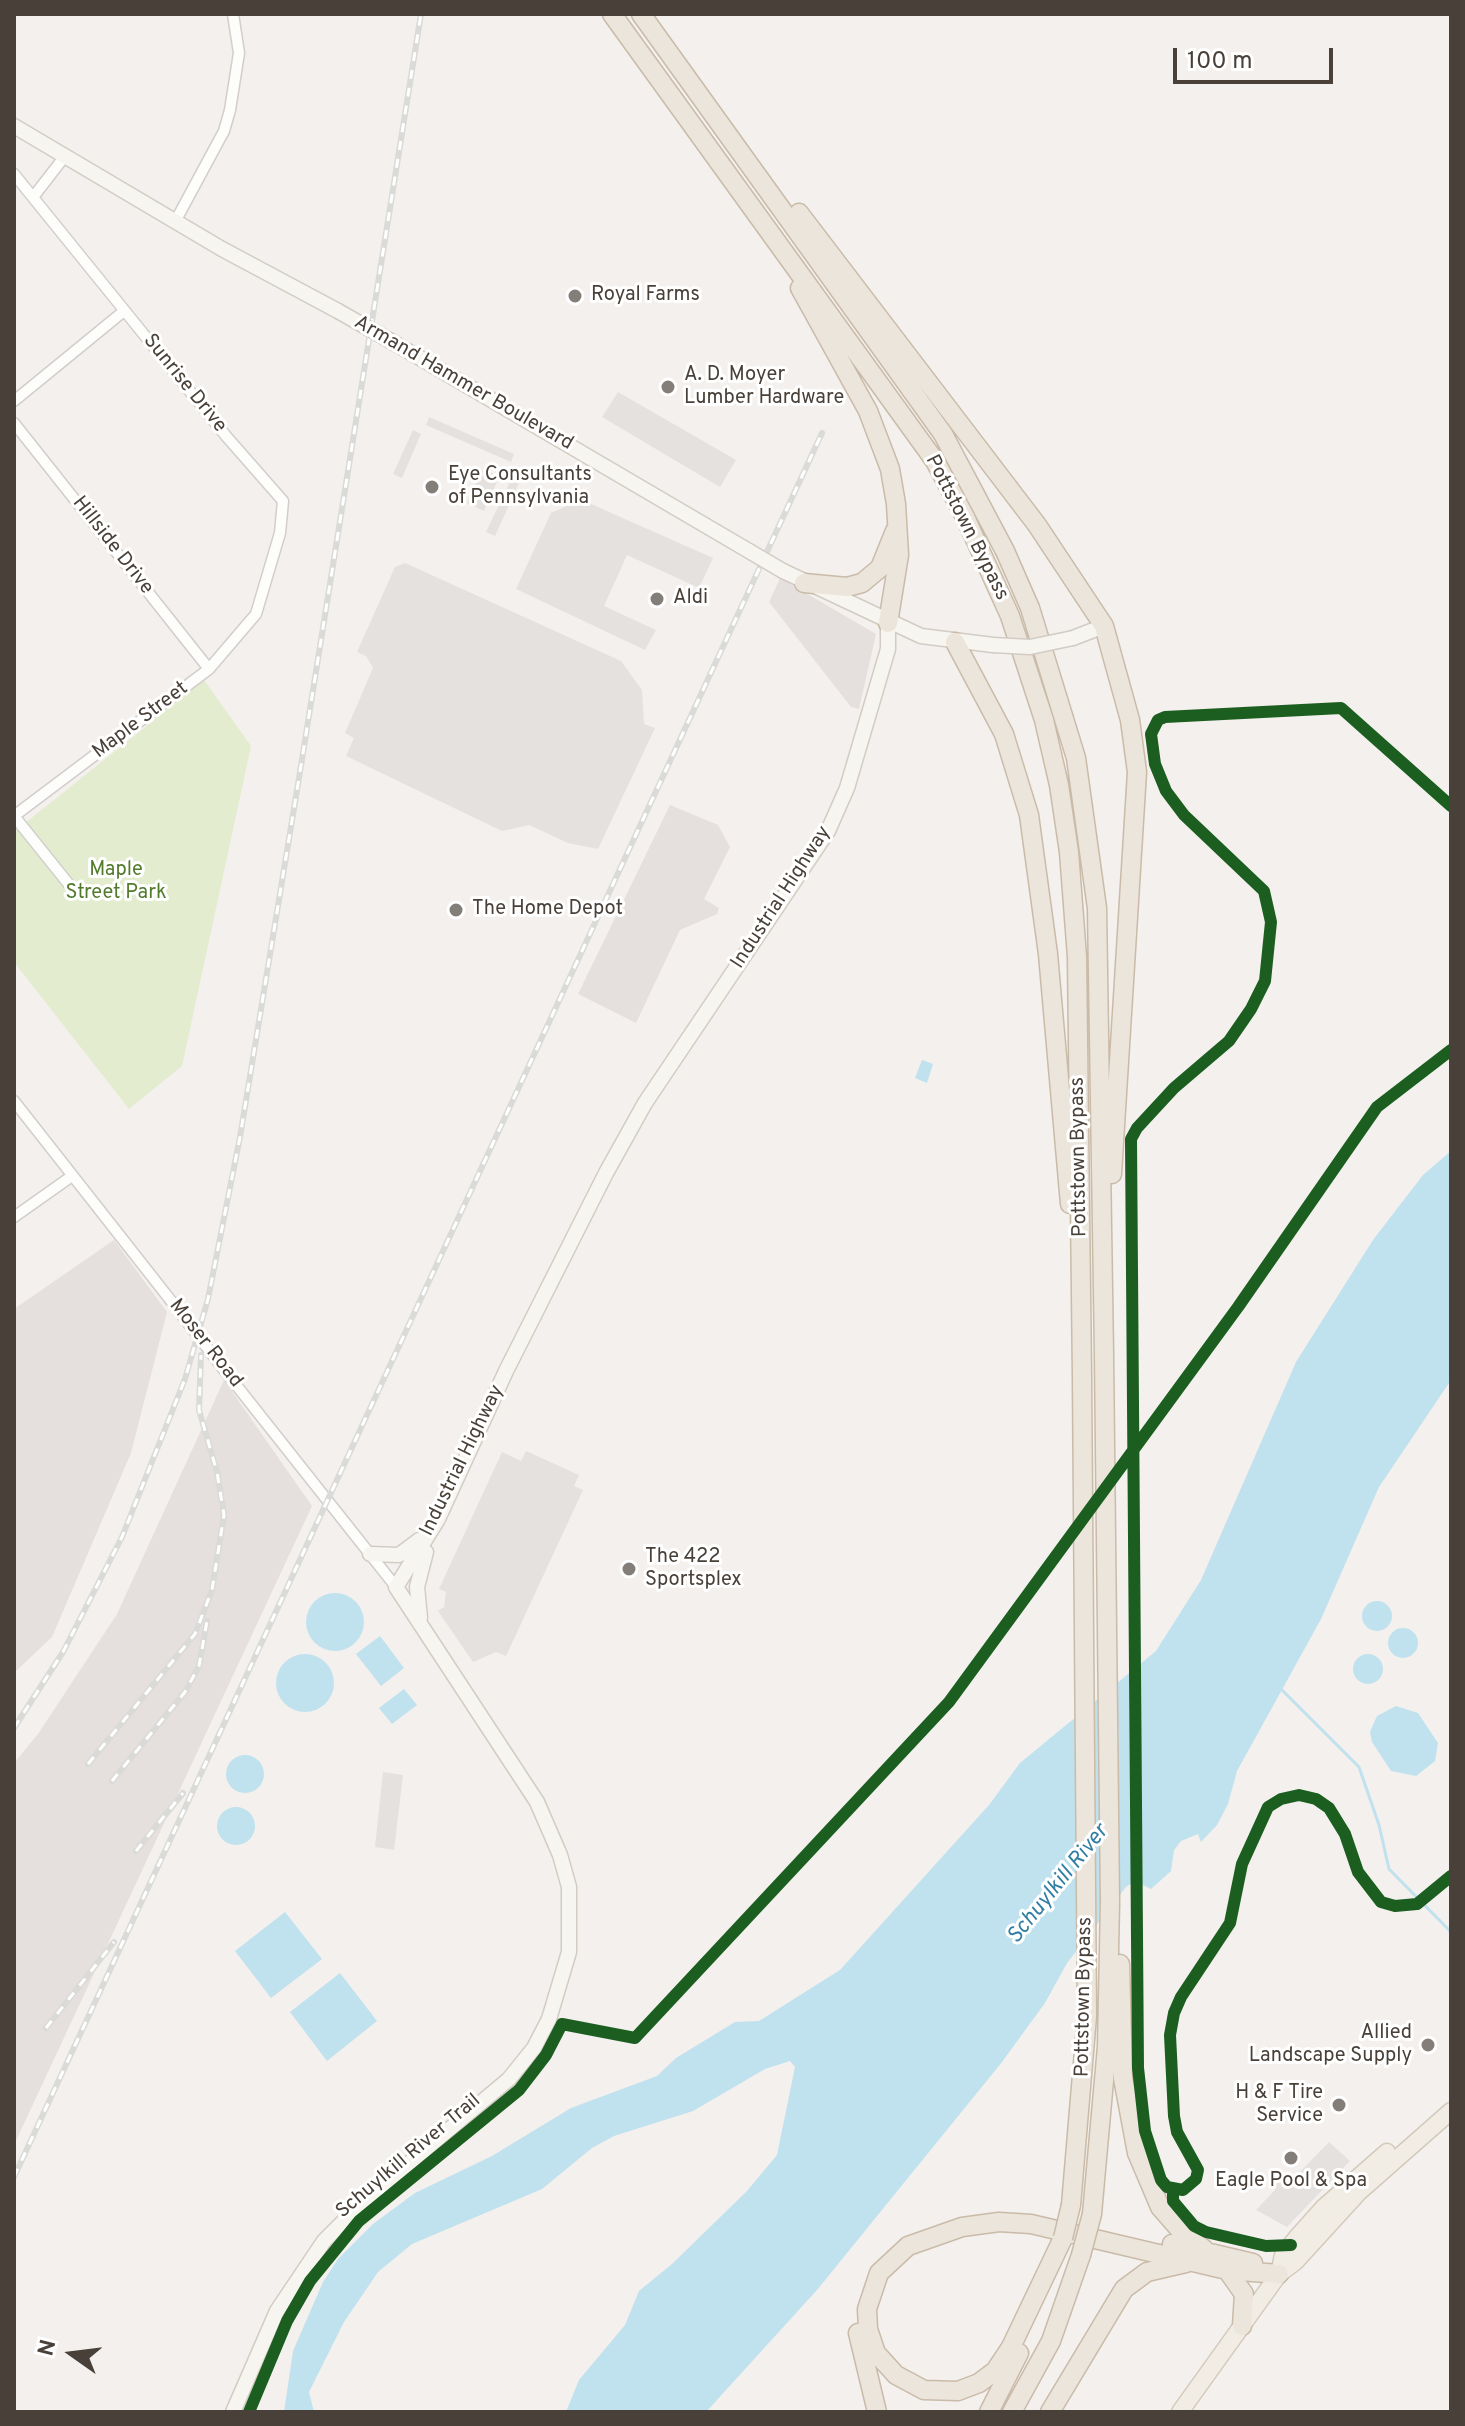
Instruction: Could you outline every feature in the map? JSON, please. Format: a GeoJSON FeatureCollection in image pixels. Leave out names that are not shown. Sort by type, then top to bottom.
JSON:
{"type":"FeatureCollection","features":[{"type":"Feature","properties":{"kind":"highway"},"geometry":{"type":"LineString","coordinates":[[612,14],[741,189],[832,329],[890,469],[899,555],[888,623]]}},
{"type":"Feature","properties":{"kind":"highway","name":"Pottstown Bypass"},"geometry":{"type":"LineString","coordinates":[[644,14],[857,301],[891,359],[943,434],[1005,551],[1030,608],[1076,758],[1097,908],[1110,1902],[1114,1988],[1092,2214],[1051,2341],[1012,2412]]}},
{"type":"Feature","properties":{"kind":"highway"},"geometry":{"type":"LineString","coordinates":[[857,301],[895,339],[1037,525],[1104,626],[1130,720],[1137,772],[1113,1165],[1103,1261]]}},
{"type":"Feature","properties":{"kind":"highway","name":"Pottstown Bypass"},"geometry":{"type":"LineString","coordinates":[[832,329],[880,381],[935,461],[990,569],[1028,665],[1059,785],[1069,852],[1077,957],[1087,2016],[1071,2205],[1063,2238],[1021,2349],[989,2412]]}},
{"type":"Feature","properties":{"kind":"highway"},"geometry":{"type":"LineString","coordinates":[[804,583],[847,587],[868,580],[880,568],[898,525]]}},
{"type":"Feature","properties":{"kind":"highway"},"geometry":{"type":"LineString","coordinates":[[955,642],[1013,755],[1036,855],[1074,1243],[1082,1377]]}},
{"type":"Feature","properties":{"kind":"highway"},"geometry":{"type":"LineString","coordinates":[[1114,1988],[1123,2078],[1137,2153],[1160,2207],[1200,2258]]}},
{"type":"Feature","properties":{"kind":"highway"},"geometry":{"type":"LineString","coordinates":[[877,2412],[858,2330],[860,2291],[878,2258],[913,2232],[973,2214],[1019,2213],[1200,2258],[1279,2274]]}},
{"type":"Feature","properties":{"kind":"highway"},"geometry":{"type":"LineString","coordinates":[[1063,2238],[1007,2354],[995,2371],[979,2383],[958,2391],[924,2390],[896,2375],[876,2353],[867,2318],[875,2280],[885,2265],[908,2246],[950,2230],[985,2223],[1031,2224],[1200,2258],[1227,2270],[1279,2274]]}},
{"type":"Feature","properties":{"kind":"highway"},"geometry":{"type":"LineString","coordinates":[[1050,2412],[1107,2315],[1130,2283],[1156,2268],[1200,2258]]}},
{"type":"Feature","properties":{"kind":"highway"},"geometry":{"type":"LineString","coordinates":[[1227,2270],[1244,2294],[1242,2326]]}},
{"type":"Feature","properties":{"kind":"main road"},"geometry":{"type":"LineString","coordinates":[[1279,2274],[1283,2255],[1323,2208],[1451,2102]]}},
{"type":"Feature","properties":{"kind":"main road"},"geometry":{"type":"LineString","coordinates":[[1180,2412],[1279,2274],[1295,2262],[1366,2185],[1451,2111]]}},
{"type":"Feature","properties":{"kind":"street"},"geometry":{"type":"LineString","coordinates":[[176,220],[224,131],[230,110],[239,53],[233,14]]}},
{"type":"Feature","properties":{"kind":"street","name":"Armand Hammer Boulevard"},"geometry":{"type":"LineString","coordinates":[[14,126],[235,256],[396,344],[804,583],[888,623],[921,636],[955,642],[1030,647],[1073,638],[1104,626]]}},
{"type":"Feature","properties":{"kind":"street"},"geometry":{"type":"LineString","coordinates":[[34,196],[65,156]]}},
{"type":"Feature","properties":{"kind":"street","name":"Sunrise Drive"},"geometry":{"type":"LineString","coordinates":[[14,174],[283,501],[280,533],[256,614]]}},
{"type":"Feature","properties":{"kind":"street"},"geometry":{"type":"LineString","coordinates":[[14,401],[124,311]]}},
{"type":"Feature","properties":{"kind":"street","name":"Hillside Drive"},"geometry":{"type":"LineString","coordinates":[[14,423],[209,669]]}},
{"type":"Feature","properties":{"kind":"street","name":"Maple Street"},"geometry":{"type":"LineString","coordinates":[[14,816],[209,669],[256,614]]}},
{"type":"Feature","properties":{"kind":"street","name":"Industrial Highway"},"geometry":{"type":"LineString","coordinates":[[396,1587],[438,1519],[506,1371],[645,1103],[828,831],[847,788],[888,649],[888,623]]}},
{"type":"Feature","properties":{"kind":"street"},"geometry":{"type":"LineString","coordinates":[[14,816],[71,887]]}},
{"type":"Feature","properties":{"kind":"street","name":"Moser Road"},"geometry":{"type":"LineString","coordinates":[[14,1101],[396,1587]]}},
{"type":"Feature","properties":{"kind":"street"},"geometry":{"type":"LineString","coordinates":[[14,1217],[72,1176]]}},
{"type":"Feature","properties":{"kind":"street"},"geometry":{"type":"LineString","coordinates":[[370,1554],[399,1555],[411,1549],[438,1519]]}},
{"type":"Feature","properties":{"kind":"street"},"geometry":{"type":"LineString","coordinates":[[422,1622],[417,1587],[420,1565],[438,1519]]}},
{"type":"Feature","properties":{"kind":"street"},"geometry":{"type":"LineString","coordinates":[[233,2412],[277,2311],[324,2241],[393,2176],[509,2079],[534,2048],[549,2019],[569,1952],[569,1887],[560,1855],[537,1802],[464,1693],[422,1622],[396,1587]]}},
{"type":"Feature","properties":{"kind":"shaded area"},"geometry":{"type":"Polygon","coordinates":[[[618,392],[736,460],[720,487],[602,417],[618,392]]]}},
{"type":"Feature","properties":{"kind":"shaded area"},"geometry":{"type":"Polygon","coordinates":[[[429,417],[514,454],[511,462],[426,425],[429,417]]]}},
{"type":"Feature","properties":{"kind":"shaded area"},"geometry":{"type":"Polygon","coordinates":[[[413,430],[421,434],[402,478],[393,474],[413,430]]]}},
{"type":"Feature","properties":{"kind":"shaded area"},"geometry":{"type":"Polygon","coordinates":[[[483,469],[499,477],[484,511],[467,503],[483,469]]]}},
{"type":"Feature","properties":{"kind":"shaded area"},"geometry":{"type":"Polygon","coordinates":[[[516,469],[524,472],[495,536],[486,532],[516,469]]]}},
{"type":"Feature","properties":{"kind":"shaded area"},"geometry":{"type":"Polygon","coordinates":[[[573,496],[713,558],[699,588],[627,555],[604,606],[656,630],[645,650],[516,589],[551,513],[569,505],[573,496]]]}},
{"type":"Feature","properties":{"kind":"shaded area"},"geometry":{"type":"Polygon","coordinates":[[[405,563],[621,661],[642,690],[644,724],[655,728],[598,849],[568,843],[529,825],[502,831],[346,756],[354,738],[345,733],[373,668],[366,656],[357,652],[395,567],[405,563]]]}},
{"type":"Feature","properties":{"kind":"shaded area"},"geometry":{"type":"Polygon","coordinates":[[[780,578],[876,634],[859,709],[851,707],[769,602],[780,578]]]}},
{"type":"Feature","properties":{"kind":"shaded area"},"geometry":{"type":"Polygon","coordinates":[[[670,805],[718,825],[730,847],[704,899],[719,908],[717,914],[680,930],[636,1023],[578,994],[670,805]]]}},
{"type":"Feature","properties":{"kind":"shaded area"},"geometry":{"type":"Polygon","coordinates":[[[114,1240],[167,1312],[131,1453],[52,1637],[14,1673],[14,1309],[114,1240]]]}},
{"type":"Feature","properties":{"kind":"shaded area"},"geometry":{"type":"Polygon","coordinates":[[[224,1380],[312,1506],[14,2145],[14,1763],[38,1734],[117,1614],[224,1380]]]}},
{"type":"Feature","properties":{"kind":"shaded area"},"geometry":{"type":"Polygon","coordinates":[[[526,1451],[579,1475],[574,1486],[583,1490],[506,1656],[496,1652],[473,1662],[438,1611],[444,1607],[446,1592],[439,1589],[502,1452],[521,1461],[526,1451]]]}},
{"type":"Feature","properties":{"kind":"shaded area"},"geometry":{"type":"Polygon","coordinates":[[[383,1772],[403,1775],[394,1850],[375,1847],[383,1772]]]}},
{"type":"Feature","properties":{"kind":"shaded area"},"geometry":{"type":"Polygon","coordinates":[[[1329,2142],[1350,2161],[1287,2227],[1256,2210],[1275,2190],[1273,2185],[1283,2175],[1291,2181],[1329,2142]]]}},
{"type":"Feature","properties":{"kind":"green space","name":"Maple Street Park"},"geometry":{"type":"Polygon","coordinates":[[[204,680],[251,746],[182,1066],[129,1109],[14,962],[14,832],[204,680]]]}},
{"type":"Feature","properties":{"kind":"water"},"geometry":{"type":"Polygon","coordinates":[[[922,1060],[933,1064],[927,1083],[915,1078],[922,1060]]]}},
{"type":"Feature","properties":{"kind":"water","name":"Schuylkill River"},"geometry":{"type":"Polygon","coordinates":[[[1451,1151],[1451,1380],[1379,1487],[1321,1619],[1237,1771],[1228,1804],[1217,1825],[1201,1842],[1198,1834],[1181,1841],[1174,1850],[1171,1871],[1151,1889],[1135,1881],[1126,1887],[1067,1963],[1045,2003],[1002,2062],[817,2290],[706,2412],[566,2412],[579,2380],[625,2325],[639,2291],[672,2264],[747,2191],[777,2155],[795,2067],[790,2061],[765,2069],[693,2111],[614,2136],[592,2148],[542,2189],[412,2244],[378,2272],[344,2322],[309,2392],[314,2412],[284,2412],[293,2351],[323,2282],[338,2259],[373,2224],[415,2193],[492,2156],[571,2108],[657,2076],[676,2058],[735,2022],[759,2021],[840,1970],[989,1805],[1020,1763],[1156,1651],[1201,1580],[1296,1362],[1373,1240],[1423,1175],[1451,1151]]]}},
{"type":"Feature","properties":{"kind":"water"},"geometry":{"type":"Polygon","coordinates":[[[335,1593],[346,1595],[355,1602],[362,1611],[362,1633],[355,1642],[346,1649],[335,1651],[324,1649],[315,1642],[308,1633],[306,1622],[308,1611],[315,1602],[324,1595],[335,1593]]]}},
{"type":"Feature","properties":{"kind":"water"},"geometry":{"type":"Polygon","coordinates":[[[1377,1601],[1388,1605],[1392,1616],[1388,1627],[1377,1631],[1366,1627],[1362,1616],[1366,1605],[1377,1601]]]}},
{"type":"Feature","properties":{"kind":"water"},"geometry":{"type":"Polygon","coordinates":[[[1403,1628],[1414,1632],[1418,1643],[1414,1654],[1403,1658],[1392,1654],[1388,1643],[1392,1632],[1403,1628]]]}},
{"type":"Feature","properties":{"kind":"water"},"geometry":{"type":"Polygon","coordinates":[[[380,1636],[404,1668],[381,1686],[356,1654],[380,1636]]]}},
{"type":"Feature","properties":{"kind":"water"},"geometry":{"type":"Polygon","coordinates":[[[305,1654],[316,1656],[325,1663],[332,1672],[332,1694],[325,1703],[316,1710],[305,1712],[294,1710],[285,1703],[278,1694],[276,1683],[278,1672],[285,1663],[294,1656],[305,1654]]]}},
{"type":"Feature","properties":{"kind":"water"},"geometry":{"type":"Polygon","coordinates":[[[1368,1654],[1374,1655],[1382,1663],[1382,1675],[1374,1683],[1368,1684],[1362,1683],[1354,1675],[1353,1669],[1354,1663],[1362,1655],[1368,1654]]]}},
{"type":"Feature","properties":{"kind":"water"},"geometry":{"type":"Polygon","coordinates":[[[404,1689],[417,1705],[392,1724],[379,1708],[404,1689]]]}},
{"type":"Feature","properties":{"kind":"water"},"geometry":{"type":"Polygon","coordinates":[[[1396,1706],[1418,1713],[1438,1743],[1435,1761],[1416,1776],[1391,1771],[1372,1742],[1370,1732],[1377,1716],[1396,1706]]]}},
{"type":"Feature","properties":{"kind":"water"},"geometry":{"type":"Polygon","coordinates":[[[245,1755],[259,1760],[264,1774],[259,1788],[245,1793],[231,1788],[226,1774],[231,1760],[245,1755]]]}},
{"type":"Feature","properties":{"kind":"water"},"geometry":{"type":"Polygon","coordinates":[[[236,1807],[249,1813],[255,1826],[249,1839],[236,1845],[223,1839],[217,1826],[223,1813],[236,1807]]]}},
{"type":"Feature","properties":{"kind":"water"},"geometry":{"type":"Polygon","coordinates":[[[285,1912],[322,1959],[271,1998],[235,1951],[285,1912]]]}},
{"type":"Feature","properties":{"kind":"water"},"geometry":{"type":"Polygon","coordinates":[[[340,1973],[377,2021],[327,2061],[290,2012],[340,1973]]]}},
{"type":"Feature","properties":{"kind":"waterway"},"geometry":{"type":"LineString","coordinates":[[1282,1690],[1359,1767],[1379,1825],[1389,1869],[1451,1932]]}},
{"type":"Feature","properties":{"kind":"railway"},"geometry":{"type":"LineString","coordinates":[[14,1728],[63,1652],[122,1537],[185,1379],[208,1299],[240,1137],[421,14]]}},
{"type":"Feature","properties":{"kind":"railway"},"geometry":{"type":"LineString","coordinates":[[14,2177],[822,433]]}},
{"type":"Feature","properties":{"kind":"railway"},"geometry":{"type":"LineString","coordinates":[[88,1764],[195,1634],[212,1590],[224,1515],[217,1472],[199,1410],[201,1355]]}},
{"type":"Feature","properties":{"kind":"railway"},"geometry":{"type":"LineString","coordinates":[[112,1781],[185,1692],[199,1666],[207,1621]]}},
{"type":"Feature","properties":{"kind":"railway"},"geometry":{"type":"LineString","coordinates":[[136,1851],[183,1793]]}},
{"type":"Feature","properties":{"kind":"railway"},"geometry":{"type":"LineString","coordinates":[[46,2028],[114,1942]]}},
{"type":"Feature","properties":{"kind":"cycle path"},"geometry":{"type":"LineString","coordinates":[[1451,806],[1341,708],[1165,717],[1158,720],[1151,734],[1155,764],[1166,791],[1184,815],[1264,891],[1271,922],[1265,981],[1251,1009],[1229,1041],[1174,1088],[1137,1128],[1131,1139],[1138,2068],[1145,2131],[1161,2180],[1167,2187],[1183,2190],[1196,2179],[1198,2170],[1177,2132],[1174,2116],[1170,2035],[1174,2013],[1181,1997],[1230,1923],[1242,1864],[1268,1807],[1281,1799],[1299,1795],[1316,1799],[1329,1808],[1345,1834],[1358,1872],[1381,1902],[1395,1906],[1417,1904],[1451,1876]]}},
{"type":"Feature","properties":{"kind":"cycle path","name":"Schuylkill River Trail"},"geometry":{"type":"LineString","coordinates":[[249,2412],[287,2321],[310,2281],[359,2221],[519,2090],[546,2055],[562,2024],[635,2038],[949,1702],[1238,1307],[1377,1107],[1451,1050]]}},
{"type":"Feature","properties":{"kind":"cycle path"},"geometry":{"type":"LineString","coordinates":[[1173,2189],[1173,2201],[1194,2226],[1206,2232],[1266,2246],[1291,2245]]}},
{"type":"Feature","properties":{"kind":"place","name":"Royal Farms"},"geometry":{"type":"Point","coordinates":[575,296]}},
{"type":"Feature","properties":{"kind":"place","name":"A. D. Moyer Lumber Hardware"},"geometry":{"type":"Point","coordinates":[668,387]}},
{"type":"Feature","properties":{"kind":"place","name":"Eye Consultants of Pennsylvania"},"geometry":{"type":"Point","coordinates":[432,487]}},
{"type":"Feature","properties":{"kind":"place","name":"Aldi"},"geometry":{"type":"Point","coordinates":[657,599]}},
{"type":"Feature","properties":{"kind":"place","name":"The Home Depot"},"geometry":{"type":"Point","coordinates":[456,910]}},
{"type":"Feature","properties":{"kind":"place","name":"The 422 Sportsplex"},"geometry":{"type":"Point","coordinates":[629,1569]}},
{"type":"Feature","properties":{"kind":"place","name":"Allied Landscape Supply"},"geometry":{"type":"Point","coordinates":[1428,2045]}},
{"type":"Feature","properties":{"kind":"place","name":"H & F Tire Service"},"geometry":{"type":"Point","coordinates":[1339,2105]}},
{"type":"Feature","properties":{"kind":"place","name":"Eagle Pool & Spa"},"geometry":{"type":"Point","coordinates":[1291,2158]}}]}
